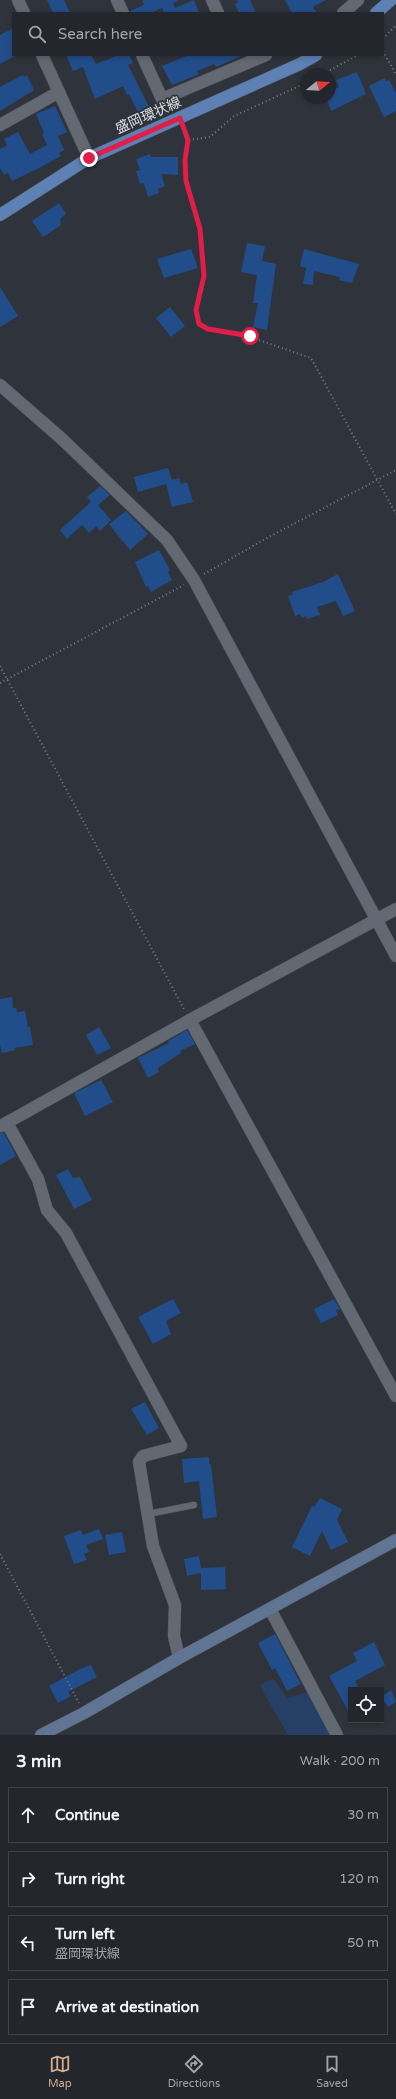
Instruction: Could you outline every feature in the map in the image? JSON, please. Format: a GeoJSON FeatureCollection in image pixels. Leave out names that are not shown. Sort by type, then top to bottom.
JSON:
{"type":"FeatureCollection","features":[{"type":"Feature","properties":{"kind":"main road"},"geometry":{"type":"LineString","coordinates":[[377,12],[391,0]]}},
{"type":"Feature","properties":{"kind":"main road","name":"盛岡環状線"},"geometry":{"type":"LineString","coordinates":[[0,215],[89,158],[314,56]]}},
{"type":"Feature","properties":{"kind":"street"},"geometry":{"type":"LineString","coordinates":[[18,0],[24,12]]}},
{"type":"Feature","properties":{"kind":"street"},"geometry":{"type":"LineString","coordinates":[[117,0],[123,12]]}},
{"type":"Feature","properties":{"kind":"street"},"geometry":{"type":"LineString","coordinates":[[212,0],[218,12]]}},
{"type":"Feature","properties":{"kind":"street"},"geometry":{"type":"LineString","coordinates":[[344,12],[358,0]]}},
{"type":"Feature","properties":{"kind":"street"},"geometry":{"type":"LineString","coordinates":[[42,56],[89,158]]}},
{"type":"Feature","properties":{"kind":"street"},"geometry":{"type":"LineString","coordinates":[[142,56],[162,99],[238,60],[260,56]]}},
{"type":"Feature","properties":{"kind":"street"},"geometry":{"type":"LineString","coordinates":[[0,125],[59,92]]}},
{"type":"Feature","properties":{"kind":"street"},"geometry":{"type":"LineString","coordinates":[[0,385],[62,439],[167,540],[194,580],[396,956]]}},
{"type":"Feature","properties":{"kind":"street"},"geometry":{"type":"LineString","coordinates":[[179,1658],[174,1636],[175,1605],[153,1546],[140,1462],[143,1456],[181,1446],[66,1233],[47,1210],[38,1179],[4,1125],[190,1020],[396,909]]}},
{"type":"Feature","properties":{"kind":"street"},"geometry":{"type":"LineString","coordinates":[[190,1020],[396,1396]]}},
{"type":"Feature","properties":{"kind":"street"},"geometry":{"type":"LineString","coordinates":[[41,1735],[84,1713],[179,1658],[396,1540]]}},
{"type":"Feature","properties":{"kind":"street"},"geometry":{"type":"LineString","coordinates":[[270,1609],[337,1735]]}},
{"type":"Feature","properties":{"kind":"lane"},"geometry":{"type":"LineString","coordinates":[[148,1514],[194,1505]]}},
{"type":"Feature","properties":{"kind":"path"},"geometry":{"type":"LineString","coordinates":[[384,38],[396,25]]}},
{"type":"Feature","properties":{"kind":"path"},"geometry":{"type":"LineString","coordinates":[[384,53],[396,75]]}},
{"type":"Feature","properties":{"kind":"path"},"geometry":{"type":"LineString","coordinates":[[335,68],[356,56]]}},
{"type":"Feature","properties":{"kind":"path"},"geometry":{"type":"LineString","coordinates":[[188,140],[210,137],[234,116],[300,86]]}},
{"type":"Feature","properties":{"kind":"path"},"geometry":{"type":"LineString","coordinates":[[180,118],[188,140],[185,160],[186,181],[200,229],[204,276],[196,310],[199,324],[208,329],[250,336],[311,358],[396,514]]}},
{"type":"Feature","properties":{"kind":"path"},"geometry":{"type":"LineString","coordinates":[[0,683],[194,580],[266,538],[396,470]]}},
{"type":"Feature","properties":{"kind":"path"},"geometry":{"type":"LineString","coordinates":[[0,666],[190,1020]]}},
{"type":"Feature","properties":{"kind":"path"},"geometry":{"type":"LineString","coordinates":[[0,1554],[84,1713]]}},
{"type":"Feature","properties":{"kind":"shaded area"},"geometry":{"type":"Polygon","coordinates":[[[274,1679],[287,1698],[308,1692],[331,1735],[288,1735],[260,1686],[266,1681],[274,1679]]]}},
{"type":"Feature","properties":{"kind":"building"},"geometry":{"type":"Polygon","coordinates":[[[47,0],[64,0],[70,12],[53,12],[47,0]]]}},
{"type":"Feature","properties":{"kind":"building"},"geometry":{"type":"Polygon","coordinates":[[[142,0],[179,0],[173,3],[175,8],[194,0],[199,12],[164,12],[162,8],[153,12],[130,12],[144,5],[142,0]]]}},
{"type":"Feature","properties":{"kind":"building"},"geometry":{"type":"Polygon","coordinates":[[[237,0],[250,0],[256,12],[239,12],[235,4],[238,2],[237,0]]]}},
{"type":"Feature","properties":{"kind":"building"},"geometry":{"type":"Polygon","coordinates":[[[285,0],[326,0],[313,7],[316,12],[291,12],[285,0]]]}},
{"type":"Feature","properties":{"kind":"building"},"geometry":{"type":"Polygon","coordinates":[[[12,29],[13,57],[0,64],[0,35],[12,29]]]}},
{"type":"Feature","properties":{"kind":"building"},"geometry":{"type":"Polygon","coordinates":[[[66,56],[92,56],[96,64],[116,56],[130,56],[133,63],[128,65],[149,107],[138,112],[123,86],[95,99],[83,67],[73,71],[66,56]]]}},
{"type":"Feature","properties":{"kind":"building"},"geometry":{"type":"Polygon","coordinates":[[[187,56],[241,56],[216,67],[214,64],[197,71],[199,74],[172,85],[162,66],[187,56]]]}},
{"type":"Feature","properties":{"kind":"building"},"geometry":{"type":"Polygon","coordinates":[[[357,72],[366,94],[331,111],[328,104],[336,104],[336,88],[339,87],[336,80],[357,72]]]}},
{"type":"Feature","properties":{"kind":"building"},"geometry":{"type":"Polygon","coordinates":[[[23,75],[24,77],[27,75],[34,90],[0,111],[0,87],[23,75]]]}},
{"type":"Feature","properties":{"kind":"building"},"geometry":{"type":"Polygon","coordinates":[[[385,78],[386,82],[389,80],[396,93],[396,111],[384,117],[369,86],[385,78]]]}},
{"type":"Feature","properties":{"kind":"building"},"geometry":{"type":"Polygon","coordinates":[[[55,106],[67,132],[58,136],[64,150],[59,153],[61,156],[12,181],[8,173],[4,175],[0,168],[0,149],[7,145],[4,139],[18,132],[30,154],[47,145],[36,114],[55,106]]]}},
{"type":"Feature","properties":{"kind":"building"},"geometry":{"type":"Polygon","coordinates":[[[150,154],[151,157],[178,157],[178,175],[161,174],[165,186],[158,189],[159,193],[148,197],[144,183],[140,184],[136,171],[140,170],[136,159],[150,154]]]}},
{"type":"Feature","properties":{"kind":"building"},"geometry":{"type":"Polygon","coordinates":[[[59,203],[66,214],[60,219],[61,225],[43,237],[32,221],[59,203]]]}},
{"type":"Feature","properties":{"kind":"building"},"geometry":{"type":"Polygon","coordinates":[[[247,243],[265,246],[262,261],[276,264],[267,330],[253,327],[258,303],[253,303],[257,275],[241,272],[247,243]]]}},
{"type":"Feature","properties":{"kind":"building"},"geometry":{"type":"Polygon","coordinates":[[[191,249],[198,268],[164,278],[157,259],[191,249]]]}},
{"type":"Feature","properties":{"kind":"building"},"geometry":{"type":"Polygon","coordinates":[[[304,249],[359,264],[352,283],[339,280],[340,277],[314,271],[313,285],[303,284],[306,268],[300,266],[304,249]]]}},
{"type":"Feature","properties":{"kind":"building"},"geometry":{"type":"Polygon","coordinates":[[[0,287],[18,316],[0,327],[0,287]]]}},
{"type":"Feature","properties":{"kind":"building"},"geometry":{"type":"Polygon","coordinates":[[[170,307],[185,326],[171,337],[156,318],[170,307]]]}},
{"type":"Feature","properties":{"kind":"building"},"geometry":{"type":"Polygon","coordinates":[[[168,468],[172,480],[179,478],[181,484],[187,482],[193,502],[172,507],[166,484],[138,492],[134,477],[168,468]]]}},
{"type":"Feature","properties":{"kind":"building"},"geometry":{"type":"Polygon","coordinates":[[[100,486],[110,495],[98,505],[111,520],[100,531],[96,526],[89,533],[82,525],[67,539],[60,530],[91,502],[87,497],[100,486]]]}},
{"type":"Feature","properties":{"kind":"building"},"geometry":{"type":"Polygon","coordinates":[[[126,511],[148,534],[130,550],[109,524],[126,511]]]}},
{"type":"Feature","properties":{"kind":"building"},"geometry":{"type":"Polygon","coordinates":[[[159,550],[170,570],[168,572],[172,580],[151,592],[148,586],[146,587],[135,562],[159,550]]]}},
{"type":"Feature","properties":{"kind":"building"},"geometry":{"type":"Polygon","coordinates":[[[338,574],[355,611],[343,616],[336,601],[317,607],[320,615],[307,619],[306,616],[302,618],[300,614],[295,616],[288,596],[293,595],[292,592],[323,582],[338,574]]]}},
{"type":"Feature","properties":{"kind":"building"},"geometry":{"type":"Polygon","coordinates":[[[12,997],[13,1008],[16,1008],[17,1012],[25,1011],[28,1027],[30,1027],[33,1045],[14,1048],[15,1050],[2,1053],[0,1045],[0,999],[12,997]]]}},
{"type":"Feature","properties":{"kind":"building"},"geometry":{"type":"Polygon","coordinates":[[[99,1027],[111,1048],[97,1055],[86,1035],[99,1027]]]}},
{"type":"Feature","properties":{"kind":"building"},"geometry":{"type":"Polygon","coordinates":[[[187,1030],[195,1044],[180,1051],[181,1053],[158,1068],[159,1072],[148,1078],[138,1058],[169,1043],[168,1041],[187,1030]]]}},
{"type":"Feature","properties":{"kind":"building"},"geometry":{"type":"Polygon","coordinates":[[[101,1080],[113,1102],[85,1116],[74,1093],[101,1080]]]}},
{"type":"Feature","properties":{"kind":"building"},"geometry":{"type":"Polygon","coordinates":[[[0,1133],[4,1133],[16,1156],[0,1165],[0,1133]]]}},
{"type":"Feature","properties":{"kind":"building"},"geometry":{"type":"Polygon","coordinates":[[[68,1169],[73,1178],[80,1177],[92,1200],[74,1209],[56,1175],[68,1169]]]}},
{"type":"Feature","properties":{"kind":"building"},"geometry":{"type":"Polygon","coordinates":[[[173,1299],[181,1313],[166,1321],[171,1334],[153,1344],[138,1317],[173,1299]]]}},
{"type":"Feature","properties":{"kind":"building"},"geometry":{"type":"Polygon","coordinates":[[[334,1299],[340,1309],[336,1310],[338,1315],[321,1323],[314,1309],[334,1299]]]}},
{"type":"Feature","properties":{"kind":"building"},"geometry":{"type":"Polygon","coordinates":[[[145,1402],[159,1428],[147,1435],[131,1409],[145,1402]]]}},
{"type":"Feature","properties":{"kind":"building"},"geometry":{"type":"Polygon","coordinates":[[[209,1457],[217,1517],[203,1519],[199,1481],[184,1483],[182,1459],[209,1457]]]}},
{"type":"Feature","properties":{"kind":"building"},"geometry":{"type":"Polygon","coordinates":[[[320,1498],[342,1509],[337,1520],[348,1542],[331,1550],[322,1531],[310,1556],[292,1547],[312,1506],[314,1507],[320,1498]]]}},
{"type":"Feature","properties":{"kind":"building"},"geometry":{"type":"Polygon","coordinates":[[[99,1529],[103,1539],[86,1545],[89,1552],[84,1554],[87,1560],[74,1564],[64,1536],[81,1530],[83,1535],[99,1529]]]}},
{"type":"Feature","properties":{"kind":"building"},"geometry":{"type":"Polygon","coordinates":[[[122,1532],[126,1552],[109,1555],[105,1535],[122,1532]]]}},
{"type":"Feature","properties":{"kind":"building"},"geometry":{"type":"Polygon","coordinates":[[[199,1556],[201,1568],[225,1567],[226,1589],[201,1590],[201,1573],[187,1576],[184,1559],[199,1556]]]}},
{"type":"Feature","properties":{"kind":"building"},"geometry":{"type":"Polygon","coordinates":[[[275,1634],[301,1684],[287,1691],[275,1668],[272,1670],[258,1643],[275,1634]]]}},
{"type":"Feature","properties":{"kind":"building"},"geometry":{"type":"Polygon","coordinates":[[[374,1642],[385,1665],[355,1681],[358,1687],[348,1687],[348,1711],[329,1676],[357,1661],[353,1653],[374,1642]]]}},
{"type":"Feature","properties":{"kind":"building"},"geometry":{"type":"Polygon","coordinates":[[[91,1665],[97,1677],[68,1692],[71,1696],[58,1703],[49,1686],[80,1669],[91,1665]]]}},
{"type":"Feature","properties":{"kind":"building"},"geometry":{"type":"Polygon","coordinates":[[[391,1690],[396,1702],[388,1707],[384,1701],[384,1695],[391,1690]]]}},
{"type":"Feature","properties":{"kind":"route"},"geometry":{"type":"LineString","coordinates":[[89,158],[180,118],[187,133],[188,140],[185,160],[186,181],[200,229],[204,276],[196,310],[199,324],[208,329],[250,336]]}}]}
